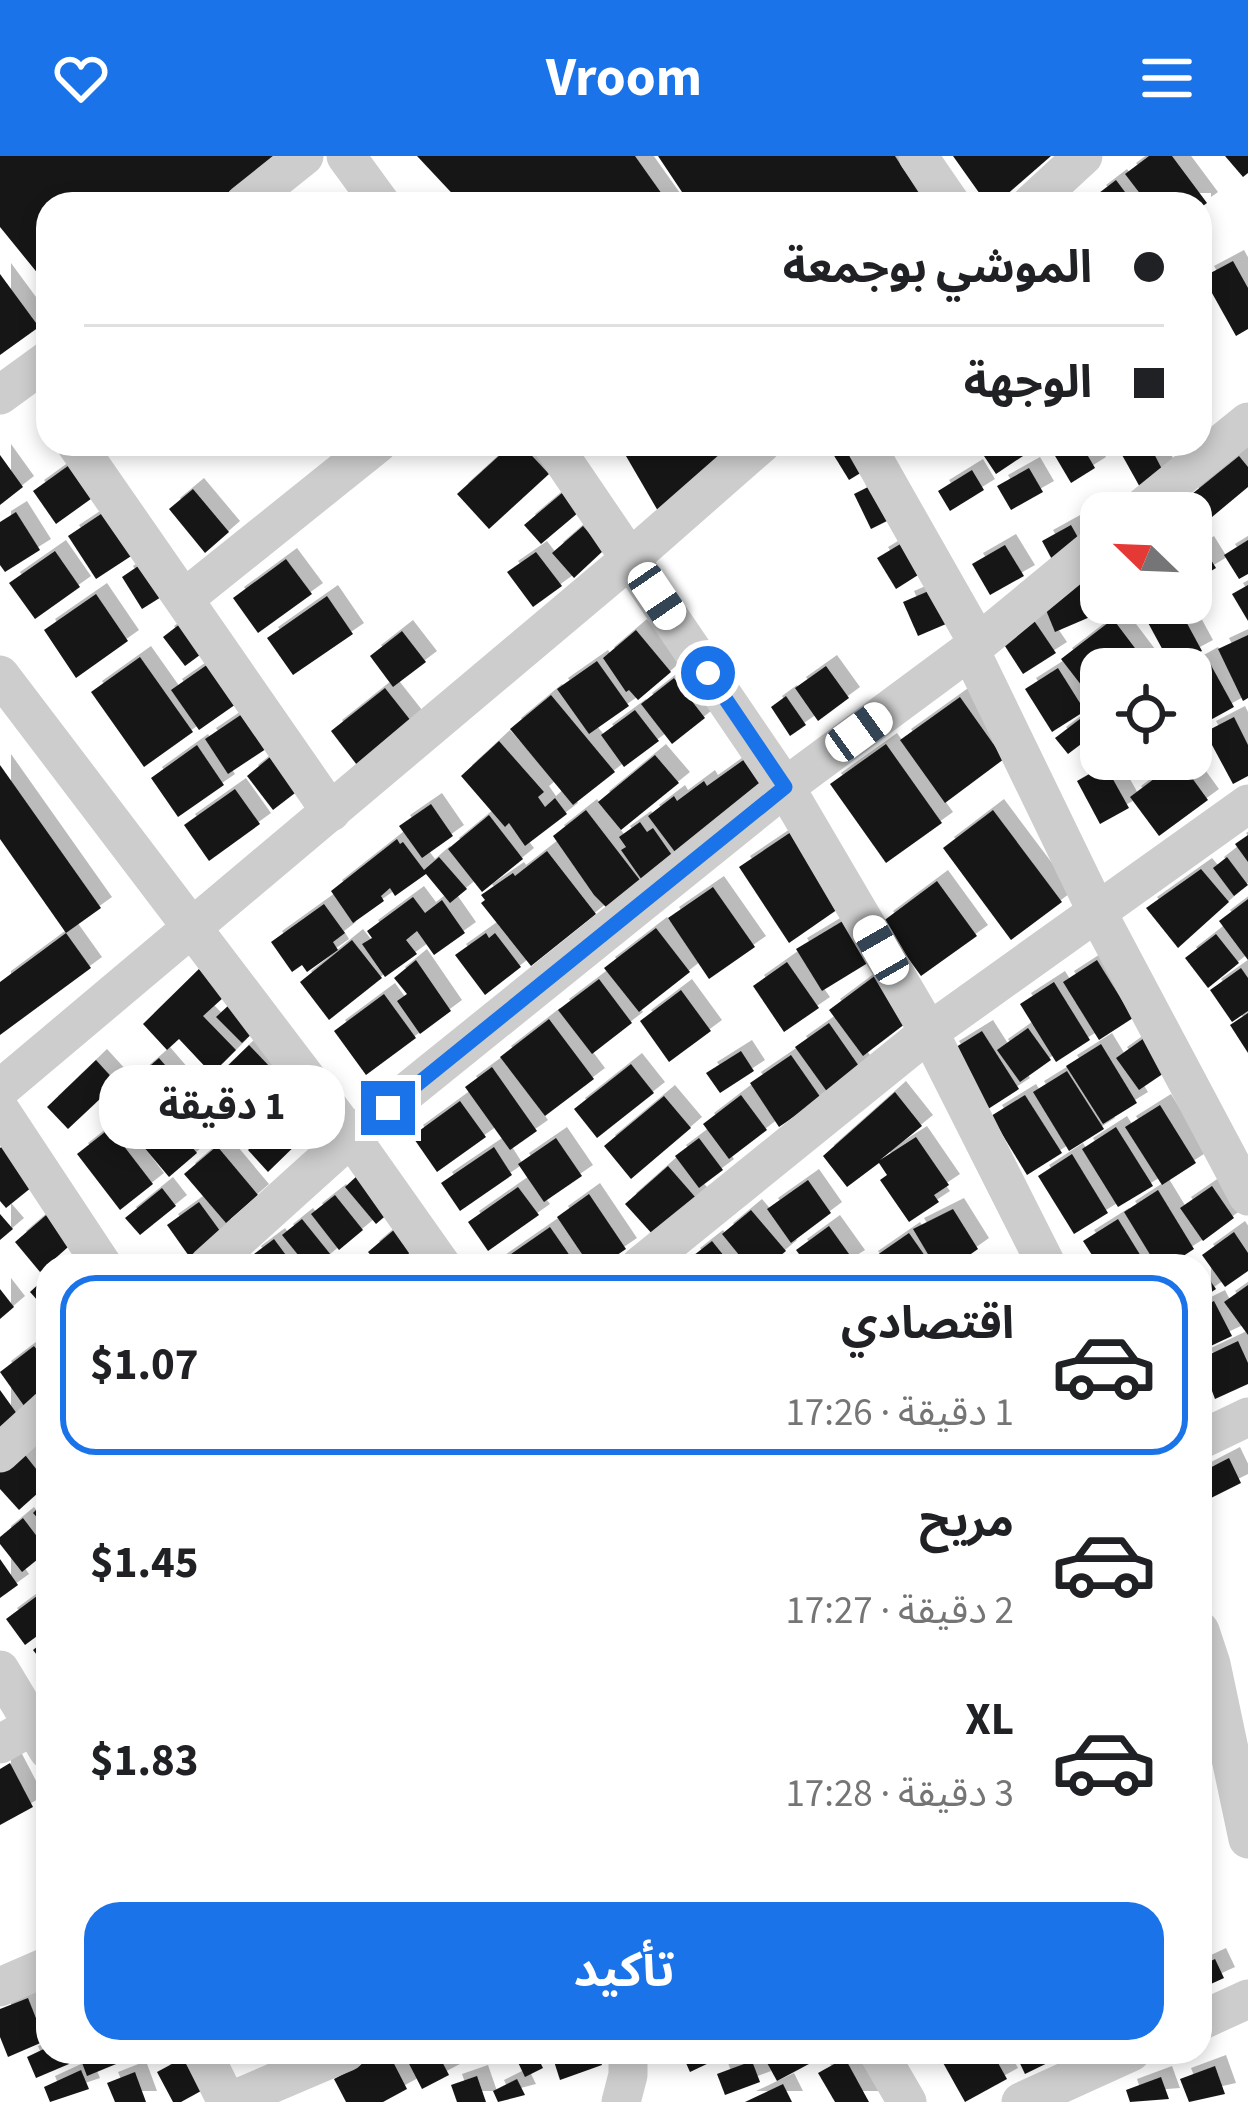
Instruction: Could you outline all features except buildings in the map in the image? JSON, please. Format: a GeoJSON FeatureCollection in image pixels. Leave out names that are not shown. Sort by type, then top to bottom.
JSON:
{"type":"FeatureCollection","features":[{"type":"Feature","properties":{"kind":"street"},"geometry":{"type":"LineString","coordinates":[[259,192],[304,156]]}},
{"type":"Feature","properties":{"kind":"street"},"geometry":{"type":"LineString","coordinates":[[346,156],[372,192]]}},
{"type":"Feature","properties":{"kind":"street"},"geometry":{"type":"LineString","coordinates":[[918,156],[943,192]]}},
{"type":"Feature","properties":{"kind":"street"},"geometry":{"type":"LineString","coordinates":[[1044,192],[1084,156]]}},
{"type":"Feature","properties":{"kind":"street"},"geometry":{"type":"LineString","coordinates":[[1164,492],[1245,432]]}},
{"type":"Feature","properties":{"kind":"street"},"geometry":{"type":"LineString","coordinates":[[84,456],[331,812]]}},
{"type":"Feature","properties":{"kind":"street"},"geometry":{"type":"LineString","coordinates":[[185,598],[362,456]]}},
{"type":"Feature","properties":{"kind":"street"},"geometry":{"type":"LineString","coordinates":[[560,456],[785,787],[929,1031],[1035,1254]]}},
{"type":"Feature","properties":{"kind":"street"},"geometry":{"type":"LineString","coordinates":[[0,1089],[747,456]]}},
{"type":"Feature","properties":{"kind":"street"},"geometry":{"type":"LineString","coordinates":[[871,456],[974,646],[1097,912],[1248,1196]]}},
{"type":"Feature","properties":{"kind":"street"},"geometry":{"type":"LineString","coordinates":[[221,1254],[351,1137],[785,787],[974,646],[1080,559]]}},
{"type":"Feature","properties":{"kind":"street"},"geometry":{"type":"LineString","coordinates":[[0,675],[351,1137],[434,1254]]}},
{"type":"Feature","properties":{"kind":"street"},"geometry":{"type":"LineString","coordinates":[[655,1254],[929,1031],[1248,804]]}},
{"type":"Feature","properties":{"kind":"street"},"geometry":{"type":"LineString","coordinates":[[0,1110],[95,1254]]}},
{"type":"Feature","properties":{"kind":"street"},"geometry":{"type":"LineString","coordinates":[[1212,1434],[1248,1417]]}},
{"type":"Feature","properties":{"kind":"street"},"geometry":{"type":"LineString","coordinates":[[0,1453],[36,1420]]}},
{"type":"Feature","properties":{"kind":"street"},"geometry":{"type":"LineString","coordinates":[[0,1670],[36,1720]]}},
{"type":"Feature","properties":{"kind":"street"},"geometry":{"type":"LineString","coordinates":[[1212,1688],[1248,1839]]}},
{"type":"Feature","properties":{"kind":"street"},"geometry":{"type":"LineString","coordinates":[[0,1744],[36,1733]]}},
{"type":"Feature","properties":{"kind":"street"},"geometry":{"type":"LineString","coordinates":[[0,1987],[36,1971]]}},
{"type":"Feature","properties":{"kind":"street"},"geometry":{"type":"LineString","coordinates":[[1212,2015],[1248,1999]]}},
{"type":"Feature","properties":{"kind":"street"},"geometry":{"type":"LineString","coordinates":[[208,2064],[228,2102],[272,2094],[325,2064]]}},
{"type":"Feature","properties":{"kind":"street"},"geometry":{"type":"LineString","coordinates":[[621,2102],[628,2064]]}},
{"type":"Feature","properties":{"kind":"street"},"geometry":{"type":"LineString","coordinates":[[885,2064],[907,2102]]}},
{"type":"Feature","properties":{"kind":"street"},"geometry":{"type":"LineString","coordinates":[[1021,2102],[1103,2064]]}},
{"type":"Feature","properties":{"kind":"route"},"geometry":{"type":"LineString","coordinates":[[388,1108],[785,787],[708,673]]}}]}
